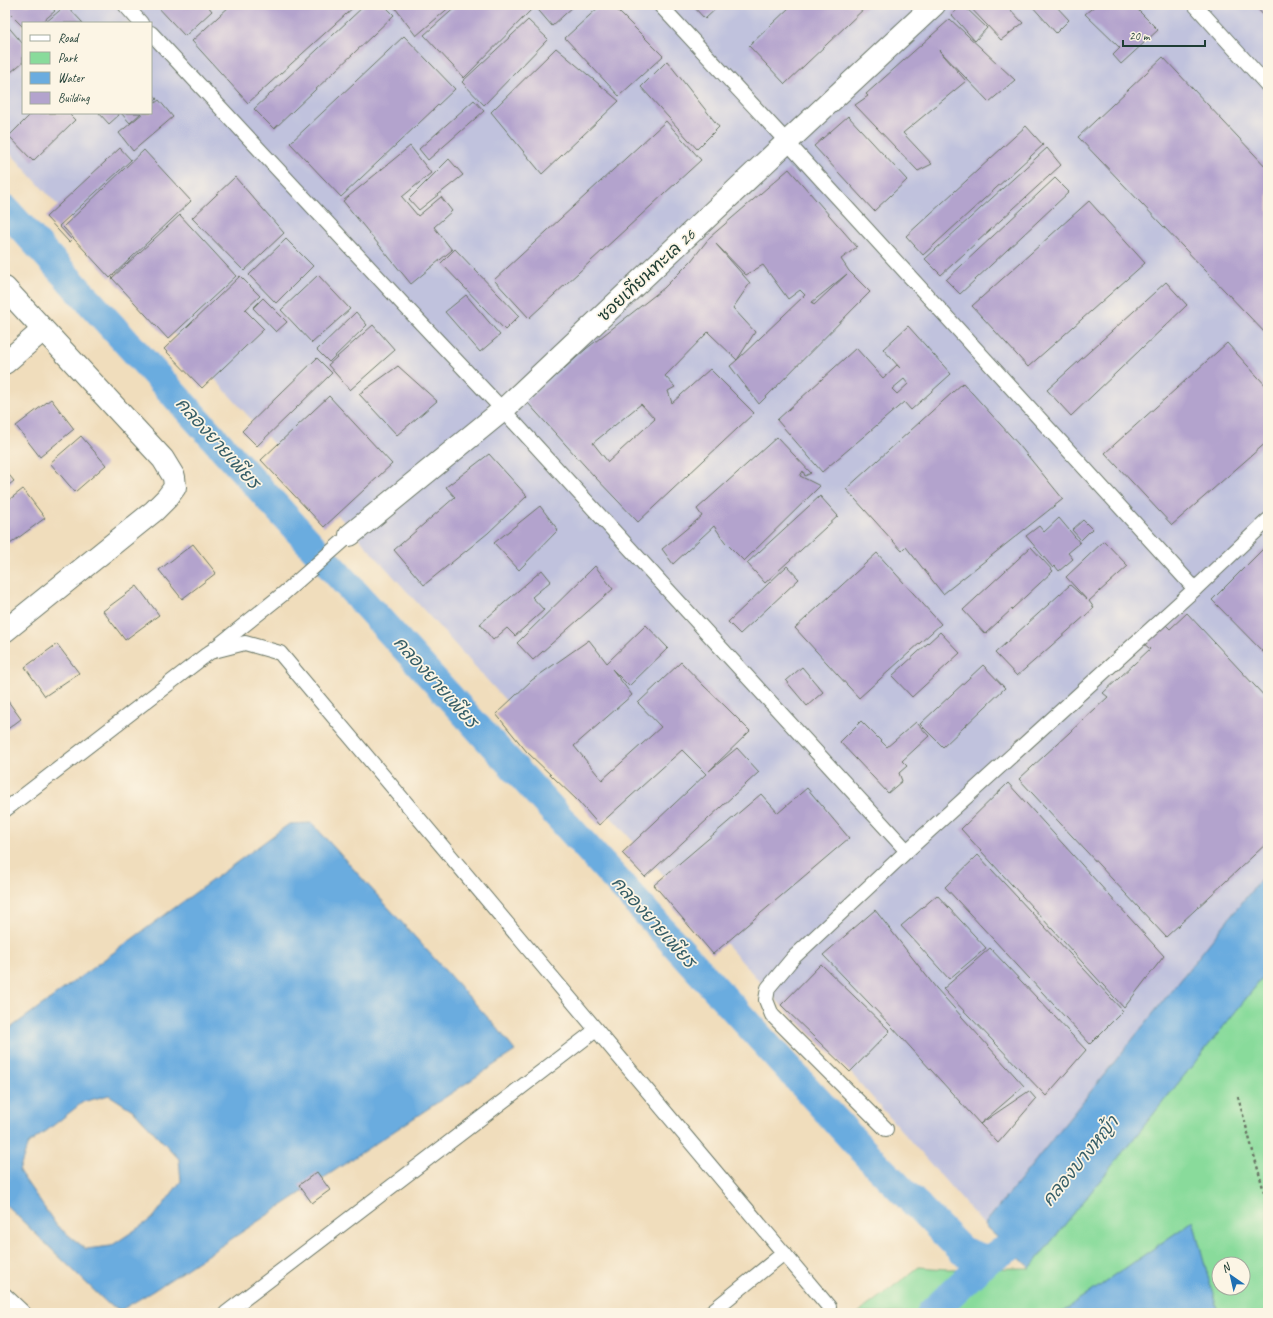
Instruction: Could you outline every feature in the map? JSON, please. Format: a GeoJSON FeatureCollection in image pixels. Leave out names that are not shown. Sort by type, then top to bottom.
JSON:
{"type":"FeatureCollection","features":[{"type":"Feature","properties":{"kind":"street","name":"ซอยเทียนทะเล 26"},"geometry":{"type":"LineString","coordinates":[[350,535],[504,410],[786,142],[934,5]]}},
{"type":"Feature","properties":{"kind":"street"},"geometry":{"type":"LineString","coordinates":[[5,288],[163,459],[174,477],[175,487],[167,498],[154,511],[5,631]]}},
{"type":"Feature","properties":{"kind":"street"},"geometry":{"type":"LineString","coordinates":[[5,363],[43,330]]}},
{"type":"Feature","properties":{"kind":"lane"},"geometry":{"type":"LineString","coordinates":[[125,5],[140,22]]}},
{"type":"Feature","properties":{"kind":"lane"},"geometry":{"type":"LineString","coordinates":[[660,5],[1195,589]]}},
{"type":"Feature","properties":{"kind":"lane"},"geometry":{"type":"LineString","coordinates":[[1195,5],[1268,86]]}},
{"type":"Feature","properties":{"kind":"lane"},"geometry":{"type":"LineString","coordinates":[[152,34],[402,303],[504,410],[906,851]]}},
{"type":"Feature","properties":{"kind":"lane"},"geometry":{"type":"LineString","coordinates":[[886,1129],[772,1015],[766,1000],[768,988],[793,958],[906,851],[1195,589],[1268,520]]}},
{"type":"Feature","properties":{"kind":"lane"},"geometry":{"type":"LineString","coordinates":[[5,810],[210,652],[297,582],[350,535]]}},
{"type":"Feature","properties":{"kind":"lane"},"geometry":{"type":"LineString","coordinates":[[210,652],[245,643],[280,653],[829,1307]]}},
{"type":"Feature","properties":{"kind":"lane"},"geometry":{"type":"LineString","coordinates":[[226,1313],[596,1030]]}},
{"type":"Feature","properties":{"kind":"lane"},"geometry":{"type":"LineString","coordinates":[[710,1313],[784,1253]]}},
{"type":"Feature","properties":{"kind":"lane"},"geometry":{"type":"LineString","coordinates":[[5,1295],[24,1313]]}},
{"type":"Feature","properties":{"kind":"path"},"geometry":{"type":"LineString","coordinates":[[1238,1098],[1268,1206]]}},
{"type":"Feature","properties":{"kind":"shaded area"},"geometry":{"type":"Polygon","coordinates":[[[5,5],[1268,5],[1268,870],[984,1225],[850,1072],[781,1005],[5,147],[5,5]]]}},
{"type":"Feature","properties":{"kind":"green space"},"geometry":{"type":"Polygon","coordinates":[[[1268,971],[1268,1313],[1218,1313],[1213,1296],[1251,1296],[1251,1256],[1211,1256],[1211,1287],[1193,1221],[1061,1313],[858,1313],[919,1267],[946,1269],[1030,1268],[1268,971]]]}},
{"type":"Feature","properties":{"kind":"water"},"geometry":{"type":"Polygon","coordinates":[[[312,823],[499,1030],[515,1051],[153,1291],[121,1310],[107,1303],[5,1204],[5,1032],[289,824],[312,823]],[[109,1095],[83,1102],[28,1144],[19,1171],[57,1226],[86,1249],[111,1246],[153,1218],[181,1181],[179,1159],[134,1111],[109,1095]]]}},
{"type":"Feature","properties":{"kind":"water","name":"คลองบางหญ้า"},"geometry":{"type":"Polygon","coordinates":[[[1268,870],[1268,971],[1030,1268],[984,1225],[1268,870]]]}},
{"type":"Feature","properties":{"kind":"water"},"geometry":{"type":"Polygon","coordinates":[[[1193,1221],[1211,1287],[1211,1296],[1213,1296],[1218,1313],[1061,1313],[1193,1221]]]}},
{"type":"Feature","properties":{"kind":"building"},"geometry":{"type":"Polygon","coordinates":[[[5,5],[49,5],[55,11],[42,22],[22,22],[22,26],[5,9],[5,5]]]}},
{"type":"Feature","properties":{"kind":"building"},"geometry":{"type":"Polygon","coordinates":[[[66,5],[82,22],[46,22],[66,5]]]}},
{"type":"Feature","properties":{"kind":"building"},"geometry":{"type":"Polygon","coordinates":[[[156,5],[207,5],[212,11],[185,36],[156,5]]]}},
{"type":"Feature","properties":{"kind":"building"},"geometry":{"type":"Polygon","coordinates":[[[231,5],[356,5],[248,103],[192,41],[231,5]]]}},
{"type":"Feature","properties":{"kind":"building"},"geometry":{"type":"Polygon","coordinates":[[[365,5],[384,5],[394,15],[274,129],[254,109],[365,5]]]}},
{"type":"Feature","properties":{"kind":"building"},"geometry":{"type":"Polygon","coordinates":[[[393,5],[452,5],[416,36],[393,5]]]}},
{"type":"Feature","properties":{"kind":"building"},"geometry":{"type":"Polygon","coordinates":[[[458,5],[526,5],[531,10],[464,78],[424,35],[458,5]]]}},
{"type":"Feature","properties":{"kind":"building"},"geometry":{"type":"Polygon","coordinates":[[[534,5],[575,5],[552,26],[534,5]]]}},
{"type":"Feature","properties":{"kind":"building"},"geometry":{"type":"Polygon","coordinates":[[[601,5],[612,5],[663,56],[619,96],[565,38],[601,5]]]}},
{"type":"Feature","properties":{"kind":"building"},"geometry":{"type":"Polygon","coordinates":[[[692,5],[720,5],[705,19],[692,5]]]}},
{"type":"Feature","properties":{"kind":"building"},"geometry":{"type":"Polygon","coordinates":[[[792,5],[868,5],[785,84],[749,46],[792,5]]]}},
{"type":"Feature","properties":{"kind":"building"},"geometry":{"type":"Polygon","coordinates":[[[961,5],[963,5],[987,28],[975,41],[952,15],[961,5]]]}},
{"type":"Feature","properties":{"kind":"building"},"geometry":{"type":"Polygon","coordinates":[[[968,5],[1006,5],[1023,23],[1001,40],[968,5]]]}},
{"type":"Feature","properties":{"kind":"building"},"geometry":{"type":"Polygon","coordinates":[[[1031,5],[1055,5],[1069,20],[1056,33],[1031,5]]]}},
{"type":"Feature","properties":{"kind":"building"},"geometry":{"type":"Polygon","coordinates":[[[1096,5],[1133,5],[1158,30],[1121,64],[1113,55],[1120,48],[1085,14],[1096,5]]]}},
{"type":"Feature","properties":{"kind":"building"},"geometry":{"type":"Polygon","coordinates":[[[1254,5],[1268,5],[1268,20],[1254,5]]]}},
{"type":"Feature","properties":{"kind":"building"},"geometry":{"type":"Polygon","coordinates":[[[950,19],[1015,80],[989,102],[938,49],[966,81],[903,133],[932,164],[918,171],[855,105],[868,96],[866,94],[950,19]]]}},
{"type":"Feature","properties":{"kind":"building"},"geometry":{"type":"Polygon","coordinates":[[[528,20],[548,39],[484,105],[462,82],[528,20]]]}},
{"type":"Feature","properties":{"kind":"building"},"geometry":{"type":"Polygon","coordinates":[[[5,23],[22,43],[22,63],[5,77],[5,23]]]}},
{"type":"Feature","properties":{"kind":"building"},"geometry":{"type":"Polygon","coordinates":[[[404,36],[455,89],[341,197],[290,143],[404,36]]]}},
{"type":"Feature","properties":{"kind":"building"},"geometry":{"type":"Polygon","coordinates":[[[556,48],[619,101],[542,174],[491,112],[556,48]]]}},
{"type":"Feature","properties":{"kind":"building"},"geometry":{"type":"Polygon","coordinates":[[[1163,57],[1268,169],[1268,336],[1078,137],[1163,57]]]}},
{"type":"Feature","properties":{"kind":"building"},"geometry":{"type":"Polygon","coordinates":[[[667,61],[719,127],[697,149],[641,87],[667,61]]]}},
{"type":"Feature","properties":{"kind":"building"},"geometry":{"type":"Polygon","coordinates":[[[152,93],[157,99],[152,103],[152,93]]]}},
{"type":"Feature","properties":{"kind":"building"},"geometry":{"type":"Polygon","coordinates":[[[159,100],[173,117],[133,151],[119,133],[142,114],[152,114],[152,105],[159,100]]]}},
{"type":"Feature","properties":{"kind":"building"},"geometry":{"type":"Polygon","coordinates":[[[474,100],[484,111],[428,160],[419,149],[474,100]]]}},
{"type":"Feature","properties":{"kind":"building"},"geometry":{"type":"Polygon","coordinates":[[[31,114],[69,114],[75,120],[33,161],[9,136],[31,114]]]}},
{"type":"Feature","properties":{"kind":"building"},"geometry":{"type":"Polygon","coordinates":[[[100,114],[118,114],[119,115],[109,124],[100,114]]]}},
{"type":"Feature","properties":{"kind":"building"},"geometry":{"type":"Polygon","coordinates":[[[122,114],[140,114],[130,123],[122,114]]]}},
{"type":"Feature","properties":{"kind":"building"},"geometry":{"type":"Polygon","coordinates":[[[848,116],[907,180],[874,211],[814,146],[848,116]]]}},
{"type":"Feature","properties":{"kind":"building"},"geometry":{"type":"Polygon","coordinates":[[[666,121],[701,160],[529,318],[494,280],[666,121]]]}},
{"type":"Feature","properties":{"kind":"building"},"geometry":{"type":"Polygon","coordinates":[[[1026,126],[1043,145],[923,255],[906,236],[1026,126]]]}},
{"type":"Feature","properties":{"kind":"building"},"geometry":{"type":"Polygon","coordinates":[[[410,146],[431,173],[402,197],[418,216],[441,197],[452,211],[434,227],[452,250],[411,284],[343,201],[410,146]]]}},
{"type":"Feature","properties":{"kind":"building"},"geometry":{"type":"Polygon","coordinates":[[[120,148],[131,160],[59,226],[72,240],[69,242],[46,217],[120,148]]]}},
{"type":"Feature","properties":{"kind":"building"},"geometry":{"type":"Polygon","coordinates":[[[1047,148],[1061,165],[941,275],[925,259],[1047,148]]]}},
{"type":"Feature","properties":{"kind":"building"},"geometry":{"type":"Polygon","coordinates":[[[144,150],[191,201],[110,278],[63,227],[144,150]]]}},
{"type":"Feature","properties":{"kind":"building"},"geometry":{"type":"Polygon","coordinates":[[[449,159],[463,175],[419,210],[409,199],[449,159]]]}},
{"type":"Feature","properties":{"kind":"building"},"geometry":{"type":"Polygon","coordinates":[[[789,169],[857,247],[841,259],[849,271],[870,292],[759,404],[730,366],[737,360],[708,332],[665,376],[675,387],[668,391],[672,403],[710,369],[754,413],[638,522],[527,402],[586,349],[664,288],[691,261],[710,237],[789,169]],[[716,244],[750,283],[733,308],[755,332],[737,360],[805,295],[800,290],[788,299],[763,265],[746,275],[716,244]],[[847,274],[812,302],[814,305],[847,274]],[[641,404],[593,443],[608,462],[655,419],[641,404]]]}},
{"type":"Feature","properties":{"kind":"building"},"geometry":{"type":"Polygon","coordinates":[[[235,177],[284,233],[244,271],[192,218],[235,177]]]}},
{"type":"Feature","properties":{"kind":"building"},"geometry":{"type":"Polygon","coordinates":[[[1055,178],[1069,192],[960,294],[946,280],[1055,178]]]}},
{"type":"Feature","properties":{"kind":"building"},"geometry":{"type":"Polygon","coordinates":[[[1089,201],[1145,263],[1028,367],[972,306],[1089,201]]]}},
{"type":"Feature","properties":{"kind":"building"},"geometry":{"type":"Polygon","coordinates":[[[180,215],[236,276],[168,339],[112,278],[180,215]]]}},
{"type":"Feature","properties":{"kind":"building"},"geometry":{"type":"Polygon","coordinates":[[[286,239],[313,266],[276,303],[249,275],[286,239]]]}},
{"type":"Feature","properties":{"kind":"building"},"geometry":{"type":"Polygon","coordinates":[[[455,249],[519,316],[505,330],[441,263],[455,249]]]}},
{"type":"Feature","properties":{"kind":"building"},"geometry":{"type":"Polygon","coordinates":[[[318,275],[350,309],[312,343],[281,310],[318,275]]]}},
{"type":"Feature","properties":{"kind":"building"},"geometry":{"type":"Polygon","coordinates":[[[240,276],[260,296],[245,310],[264,329],[202,388],[164,349],[240,276]]]}},
{"type":"Feature","properties":{"kind":"building"},"geometry":{"type":"Polygon","coordinates":[[[1166,282],[1187,305],[1071,416],[1047,390],[1166,282]]]}},
{"type":"Feature","properties":{"kind":"building"},"geometry":{"type":"Polygon","coordinates":[[[466,295],[500,335],[480,352],[445,312],[466,295]]]}},
{"type":"Feature","properties":{"kind":"building"},"geometry":{"type":"Polygon","coordinates":[[[263,298],[287,322],[276,332],[253,308],[263,298]]]}},
{"type":"Feature","properties":{"kind":"building"},"geometry":{"type":"Polygon","coordinates":[[[356,312],[367,325],[329,362],[317,350],[356,312]]]}},
{"type":"Feature","properties":{"kind":"building"},"geometry":{"type":"Polygon","coordinates":[[[373,325],[395,350],[350,390],[328,365],[373,325]]]}},
{"type":"Feature","properties":{"kind":"building"},"geometry":{"type":"Polygon","coordinates":[[[908,326],[951,374],[911,410],[904,402],[822,472],[777,420],[856,348],[883,378],[897,365],[900,368],[883,349],[908,326]],[[904,379],[892,389],[897,394],[908,384],[904,379]]]}},
{"type":"Feature","properties":{"kind":"building"},"geometry":{"type":"Polygon","coordinates":[[[1227,343],[1268,388],[1268,441],[1172,525],[1105,453],[1227,343]]]}},
{"type":"Feature","properties":{"kind":"building"},"geometry":{"type":"Polygon","coordinates":[[[317,358],[332,373],[257,446],[242,431],[317,358]]]}},
{"type":"Feature","properties":{"kind":"building"},"geometry":{"type":"Polygon","coordinates":[[[398,366],[437,401],[397,435],[359,394],[398,366]]]}},
{"type":"Feature","properties":{"kind":"building"},"geometry":{"type":"Polygon","coordinates":[[[963,383],[1019,445],[1063,499],[943,594],[906,547],[902,551],[846,489],[963,383]]]}},
{"type":"Feature","properties":{"kind":"building"},"geometry":{"type":"Polygon","coordinates":[[[329,396],[392,464],[324,527],[261,460],[329,396]]]}},
{"type":"Feature","properties":{"kind":"building"},"geometry":{"type":"Polygon","coordinates":[[[51,399],[74,429],[40,457],[16,426],[51,399]]]}},
{"type":"Feature","properties":{"kind":"building"},"geometry":{"type":"Polygon","coordinates":[[[81,436],[106,465],[75,492],[50,463],[81,436]]]}},
{"type":"Feature","properties":{"kind":"building"},"geometry":{"type":"Polygon","coordinates":[[[777,437],[811,473],[805,476],[803,471],[800,476],[820,486],[744,561],[725,542],[714,526],[673,564],[662,549],[702,516],[697,509],[777,437]]]}},
{"type":"Feature","properties":{"kind":"building"},"geometry":{"type":"Polygon","coordinates":[[[489,454],[527,496],[488,533],[424,585],[394,550],[455,497],[446,487],[489,454]]]}},
{"type":"Feature","properties":{"kind":"building"},"geometry":{"type":"Polygon","coordinates":[[[5,470],[14,481],[5,488],[5,470]]]}},
{"type":"Feature","properties":{"kind":"building"},"geometry":{"type":"Polygon","coordinates":[[[23,489],[45,518],[10,544],[5,538],[5,503],[23,489]]]}},
{"type":"Feature","properties":{"kind":"building"},"geometry":{"type":"Polygon","coordinates":[[[820,496],[838,516],[765,583],[747,563],[820,496]]]}},
{"type":"Feature","properties":{"kind":"building"},"geometry":{"type":"Polygon","coordinates":[[[540,506],[558,530],[519,570],[494,543],[540,506]]]}},
{"type":"Feature","properties":{"kind":"building"},"geometry":{"type":"Polygon","coordinates":[[[1059,518],[1080,543],[1068,553],[1073,559],[1059,571],[1055,566],[1053,568],[1026,536],[1039,526],[1044,532],[1059,518]]]}},
{"type":"Feature","properties":{"kind":"building"},"geometry":{"type":"Polygon","coordinates":[[[1083,520],[1092,529],[1081,540],[1072,530],[1083,520]]]}},
{"type":"Feature","properties":{"kind":"building"},"geometry":{"type":"Polygon","coordinates":[[[1104,541],[1128,566],[1089,601],[1094,608],[1017,676],[995,653],[1070,585],[1087,600],[1066,577],[1104,541]]]}},
{"type":"Feature","properties":{"kind":"building"},"geometry":{"type":"Polygon","coordinates":[[[193,544],[216,573],[182,599],[159,570],[193,544]]]}},
{"type":"Feature","properties":{"kind":"building"},"geometry":{"type":"Polygon","coordinates":[[[1268,544],[1268,657],[1212,600],[1268,544]]]}},
{"type":"Feature","properties":{"kind":"building"},"geometry":{"type":"Polygon","coordinates":[[[1031,547],[1053,571],[985,634],[963,610],[1031,547]]]}},
{"type":"Feature","properties":{"kind":"building"},"geometry":{"type":"Polygon","coordinates":[[[877,553],[941,624],[859,698],[795,628],[877,553]]]}},
{"type":"Feature","properties":{"kind":"building"},"geometry":{"type":"Polygon","coordinates":[[[595,566],[613,589],[533,660],[517,643],[595,566]]]}},
{"type":"Feature","properties":{"kind":"building"},"geometry":{"type":"Polygon","coordinates":[[[787,566],[799,579],[740,634],[728,622],[787,566]]]}},
{"type":"Feature","properties":{"kind":"building"},"geometry":{"type":"Polygon","coordinates":[[[542,570],[551,581],[532,597],[544,610],[515,636],[507,628],[493,640],[480,624],[542,570]]]}},
{"type":"Feature","properties":{"kind":"building"},"geometry":{"type":"Polygon","coordinates":[[[137,586],[159,615],[125,640],[103,611],[137,586]]]}},
{"type":"Feature","properties":{"kind":"building"},"geometry":{"type":"Polygon","coordinates":[[[1187,613],[1268,700],[1268,842],[1166,937],[1019,779],[1108,697],[1103,693],[1150,649],[1142,642],[1163,622],[1170,629],[1187,613]]]}},
{"type":"Feature","properties":{"kind":"building"},"geometry":{"type":"Polygon","coordinates":[[[646,625],[668,648],[629,686],[612,669],[632,695],[574,746],[602,780],[661,727],[638,703],[681,662],[750,731],[709,771],[737,748],[759,772],[645,877],[622,853],[706,774],[682,750],[599,825],[578,801],[527,752],[496,714],[532,680],[589,640],[607,663],[646,625]]]}},
{"type":"Feature","properties":{"kind":"building"},"geometry":{"type":"Polygon","coordinates":[[[940,632],[960,653],[912,697],[892,676],[940,632]]]}},
{"type":"Feature","properties":{"kind":"building"},"geometry":{"type":"Polygon","coordinates":[[[57,644],[79,673],[45,696],[25,667],[57,644]]]}},
{"type":"Feature","properties":{"kind":"building"},"geometry":{"type":"Polygon","coordinates":[[[983,665],[1005,688],[943,747],[920,724],[983,665]]]}},
{"type":"Feature","properties":{"kind":"building"},"geometry":{"type":"Polygon","coordinates":[[[802,667],[823,692],[807,706],[786,681],[802,667]]]}},
{"type":"Feature","properties":{"kind":"building"},"geometry":{"type":"Polygon","coordinates":[[[5,697],[21,719],[5,731],[5,697]]]}},
{"type":"Feature","properties":{"kind":"building"},"geometry":{"type":"Polygon","coordinates":[[[861,721],[887,747],[916,722],[929,736],[902,761],[907,766],[899,773],[902,781],[888,793],[840,742],[861,721]]]}},
{"type":"Feature","properties":{"kind":"building"},"geometry":{"type":"Polygon","coordinates":[[[1008,783],[1164,956],[1124,1008],[961,829],[1008,783]]]}},
{"type":"Feature","properties":{"kind":"building"},"geometry":{"type":"Polygon","coordinates":[[[807,788],[849,838],[713,954],[654,885],[761,794],[778,813],[807,788]]]}},
{"type":"Feature","properties":{"kind":"building"},"geometry":{"type":"Polygon","coordinates":[[[978,855],[1123,1011],[1090,1044],[945,887],[978,855]]]}},
{"type":"Feature","properties":{"kind":"building"},"geometry":{"type":"Polygon","coordinates":[[[937,895],[986,948],[949,979],[901,926],[937,895]]]}},
{"type":"Feature","properties":{"kind":"building"},"geometry":{"type":"Polygon","coordinates":[[[875,910],[936,988],[1024,1086],[980,1124],[892,1027],[823,955],[875,910]]]}},
{"type":"Feature","properties":{"kind":"building"},"geometry":{"type":"Polygon","coordinates":[[[990,948],[1086,1050],[1046,1096],[943,989],[990,948]]]}},
{"type":"Feature","properties":{"kind":"building"},"geometry":{"type":"Polygon","coordinates":[[[821,964],[890,1031],[850,1072],[781,1005],[821,964]]]}},
{"type":"Feature","properties":{"kind":"building"},"geometry":{"type":"Polygon","coordinates":[[[1029,1091],[1036,1099],[998,1143],[980,1124],[1029,1091]]]}},
{"type":"Feature","properties":{"kind":"building"},"geometry":{"type":"Polygon","coordinates":[[[317,1172],[330,1190],[312,1203],[299,1185],[317,1172]]]}},
{"type":"Feature","properties":{"kind":"waterway","name":"คลองยายเพียร"},"geometry":{"type":"LineString","coordinates":[[5,209],[867,1155],[962,1251],[987,1260],[1012,1246],[1034,1219]]}},
{"type":"Feature","properties":{"kind":"waterway"},"geometry":{"type":"LineString","coordinates":[[931,1313],[987,1260]]}}]}
